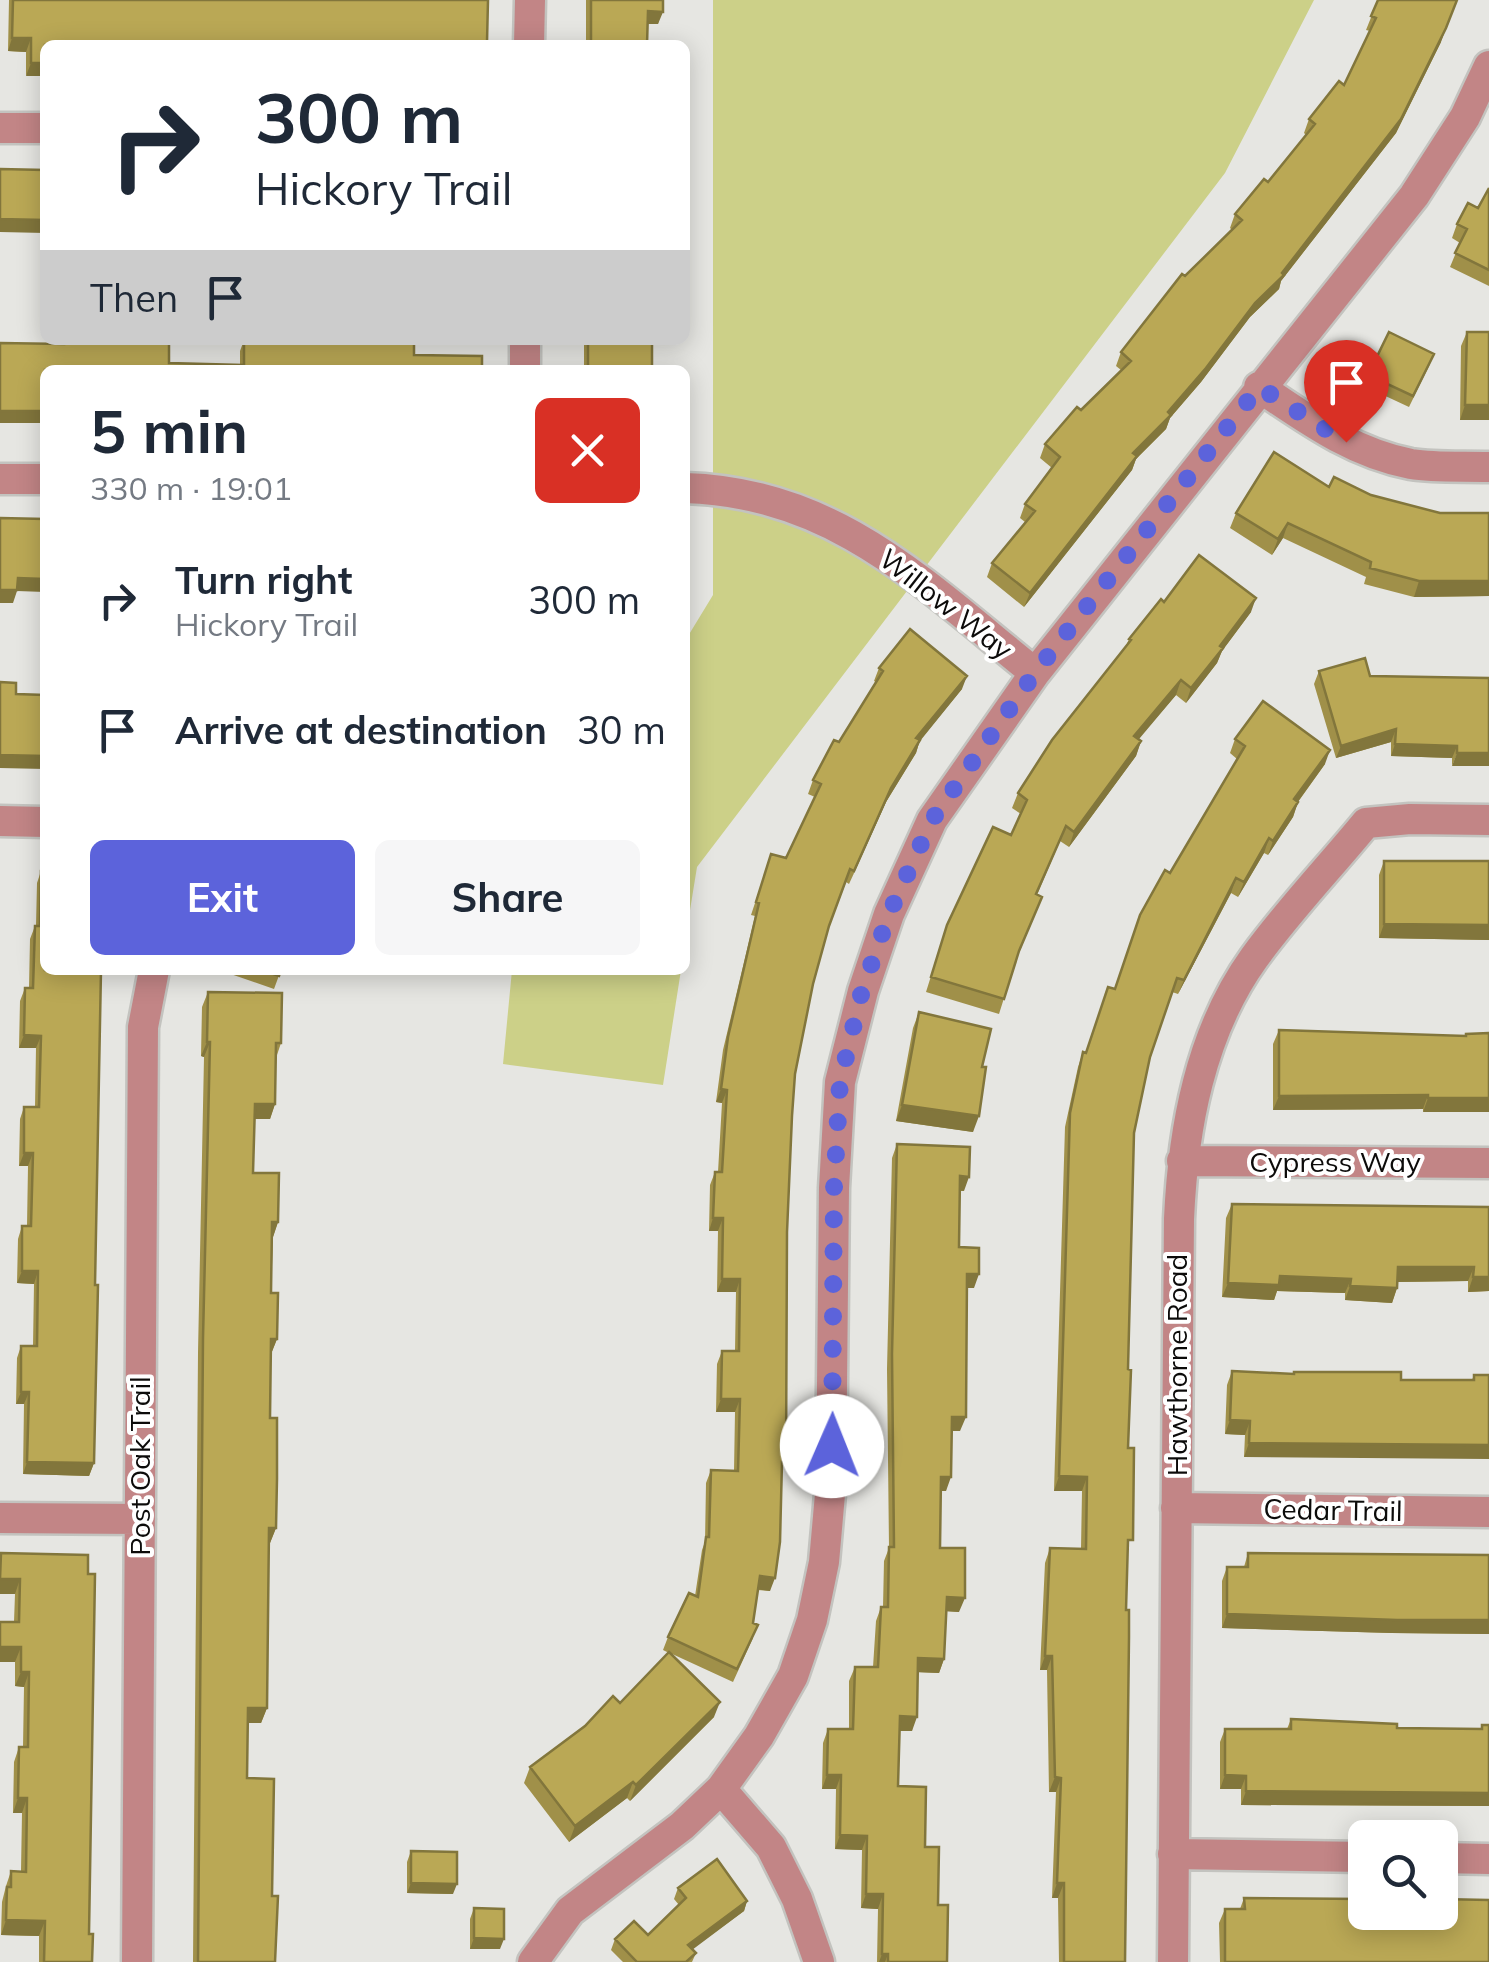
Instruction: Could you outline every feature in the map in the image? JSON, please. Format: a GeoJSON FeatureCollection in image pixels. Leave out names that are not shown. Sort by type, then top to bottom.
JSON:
{"type":"FeatureCollection","features":[{"type":"Feature","properties":{"kind":"street"},"geometry":{"type":"LineString","coordinates":[[529,40],[530,0]]}},
{"type":"Feature","properties":{"kind":"street"},"geometry":{"type":"LineString","coordinates":[[533,1962],[570,1911],[682,1826],[721,1789],[760,1736],[792,1676],[812,1620],[824,1562],[831,1483],[834,1188],[840,1082],[862,991],[889,914],[932,820],[1034,674],[1414,196],[1465,117],[1489,66]]}},
{"type":"Feature","properties":{"kind":"street"},"geometry":{"type":"LineString","coordinates":[[0,128],[40,128]]}},
{"type":"Feature","properties":{"kind":"street"},"geometry":{"type":"LineString","coordinates":[[1259,387],[1325,431],[1367,453],[1414,464],[1489,467]]}},
{"type":"Feature","properties":{"kind":"street"},"geometry":{"type":"LineString","coordinates":[[0,479],[40,479]]}},
{"type":"Feature","properties":{"kind":"street","name":"Willow Way"},"geometry":{"type":"LineString","coordinates":[[690,488],[721,489],[804,509],[890,556],[1034,674]]}},
{"type":"Feature","properties":{"kind":"street"},"geometry":{"type":"LineString","coordinates":[[0,820],[40,822]]}},
{"type":"Feature","properties":{"kind":"street","name":"Hawthorne Road"},"geometry":{"type":"LineString","coordinates":[[1173,1962],[1182,1162],[1194,1090],[1221,1019],[1252,960],[1366,823],[1489,820]]}},
{"type":"Feature","properties":{"kind":"street","name":"Post Oak Trail"},"geometry":{"type":"LineString","coordinates":[[137,1962],[143,1027],[153,975]]}},
{"type":"Feature","properties":{"kind":"street","name":"Cypress Way"},"geometry":{"type":"LineString","coordinates":[[1182,1162],[1489,1163]]}},
{"type":"Feature","properties":{"kind":"street","name":"Cedar Trail"},"geometry":{"type":"LineString","coordinates":[[1176,1508],[1489,1512]]}},
{"type":"Feature","properties":{"kind":"street"},"geometry":{"type":"LineString","coordinates":[[0,1518],[140,1520]]}},
{"type":"Feature","properties":{"kind":"street"},"geometry":{"type":"LineString","coordinates":[[721,1789],[771,1847],[797,1899],[819,1962]]}},
{"type":"Feature","properties":{"kind":"street"},"geometry":{"type":"LineString","coordinates":[[1174,1854],[1348,1857]]}},
{"type":"Feature","properties":{"kind":"street"},"geometry":{"type":"LineString","coordinates":[[1458,1858],[1489,1859]]}},
{"type":"Feature","properties":{"kind":"green space"},"geometry":{"type":"Polygon","coordinates":[[[713,0],[1314,0],[1225,173],[697,867],[690,910],[690,633],[713,595],[713,0]]]}},
{"type":"Feature","properties":{"kind":"green space"},"geometry":{"type":"Polygon","coordinates":[[[512,975],[680,975],[663,1085],[503,1064],[512,975]]]}},
{"type":"Feature","properties":{"kind":"building"},"geometry":{"type":"Polygon","coordinates":[[[13,0],[488,0],[487,40],[40,40],[40,63],[31,63],[31,38],[12,38],[13,0]]]}},
{"type":"Feature","properties":{"kind":"building"},"geometry":{"type":"Polygon","coordinates":[[[591,0],[663,0],[663,12],[648,11],[647,40],[591,40],[591,0]]]}},
{"type":"Feature","properties":{"kind":"building"},"geometry":{"type":"Polygon","coordinates":[[[1378,0],[1457,0],[1401,119],[1284,275],[1255,303],[1168,412],[1171,415],[1133,453],[1137,456],[1030,593],[992,563],[1035,511],[1025,504],[1060,457],[1045,444],[1077,407],[1081,410],[1131,361],[1121,352],[1182,274],[1185,276],[1242,220],[1235,214],[1264,179],[1268,182],[1315,124],[1309,119],[1339,81],[1344,85],[1376,18],[1371,16],[1378,0]]]}},
{"type":"Feature","properties":{"kind":"building"},"geometry":{"type":"Polygon","coordinates":[[[0,169],[40,170],[40,220],[0,219],[0,169]]]}},
{"type":"Feature","properties":{"kind":"building"},"geometry":{"type":"Polygon","coordinates":[[[1489,188],[1489,270],[1455,253],[1467,229],[1457,224],[1468,203],[1478,208],[1489,188]]]}},
{"type":"Feature","properties":{"kind":"building"},"geometry":{"type":"Polygon","coordinates":[[[1389,332],[1434,354],[1413,396],[1368,375],[1389,332]]]}},
{"type":"Feature","properties":{"kind":"building"},"geometry":{"type":"Polygon","coordinates":[[[1467,332],[1489,332],[1489,405],[1465,405],[1467,332]]]}},
{"type":"Feature","properties":{"kind":"building"},"geometry":{"type":"Polygon","coordinates":[[[0,343],[169,345],[169,363],[244,365],[40,365],[40,411],[0,411],[0,343]]]}},
{"type":"Feature","properties":{"kind":"building"},"geometry":{"type":"Polygon","coordinates":[[[244,345],[414,345],[414,355],[482,356],[482,365],[244,365],[244,345]]]}},
{"type":"Feature","properties":{"kind":"building"},"geometry":{"type":"Polygon","coordinates":[[[588,345],[652,345],[652,365],[588,365],[588,345]]]}},
{"type":"Feature","properties":{"kind":"building"},"geometry":{"type":"Polygon","coordinates":[[[1274,452],[1329,487],[1334,477],[1371,495],[1440,513],[1489,513],[1489,581],[1419,581],[1370,568],[1371,562],[1288,523],[1278,539],[1236,513],[1274,452]]]}},
{"type":"Feature","properties":{"kind":"building"},"geometry":{"type":"Polygon","coordinates":[[[0,518],[40,519],[40,579],[18,578],[17,590],[0,590],[0,518]]]}},
{"type":"Feature","properties":{"kind":"building"},"geometry":{"type":"Polygon","coordinates":[[[1199,555],[1256,598],[1191,688],[1181,680],[1134,736],[1141,741],[1074,832],[1066,826],[1036,894],[1042,897],[1004,999],[931,977],[947,925],[993,827],[1011,835],[1027,800],[1018,793],[1052,740],[1199,555]]]}},
{"type":"Feature","properties":{"kind":"building"},"geometry":{"type":"Polygon","coordinates":[[[910,629],[967,676],[916,738],[920,740],[891,788],[854,871],[850,869],[813,984],[795,1074],[792,1116],[786,1462],[782,1462],[780,1542],[775,1578],[760,1576],[753,1623],[758,1625],[737,1669],[668,1637],[689,1593],[698,1597],[709,1537],[711,1470],[738,1471],[740,1399],[721,1399],[722,1351],[739,1351],[740,1279],[722,1279],[723,1218],[713,1218],[715,1172],[722,1172],[727,1090],[721,1089],[728,1037],[759,903],[756,902],[771,854],[786,858],[821,784],[813,780],[834,740],[839,742],[883,671],[879,668],[910,629]]]}},
{"type":"Feature","properties":{"kind":"building"},"geometry":{"type":"Polygon","coordinates":[[[1365,658],[1370,676],[1489,678],[1489,753],[1457,753],[1457,746],[1395,744],[1396,729],[1341,746],[1319,671],[1365,658]]]}},
{"type":"Feature","properties":{"kind":"building"},"geometry":{"type":"Polygon","coordinates":[[[0,682],[16,683],[16,694],[40,695],[40,756],[0,755],[0,682]]]}},
{"type":"Feature","properties":{"kind":"building"},"geometry":{"type":"Polygon","coordinates":[[[1263,701],[1330,750],[1294,799],[1298,802],[1273,841],[1269,838],[1244,882],[1236,878],[1184,980],[1177,978],[1150,1057],[1134,1133],[1128,1369],[1128,1448],[1134,1448],[1133,1540],[1128,1540],[1126,1610],[1129,1637],[1125,1962],[1064,1962],[1064,1883],[1057,1883],[1061,1778],[1055,1777],[1052,1656],[1045,1656],[1050,1548],[1086,1549],[1087,1477],[1059,1476],[1070,1113],[1083,1052],[1086,1053],[1108,987],[1115,989],[1140,915],[1165,870],[1170,873],[1245,746],[1235,739],[1263,701]]]}},
{"type":"Feature","properties":{"kind":"building"},"geometry":{"type":"Polygon","coordinates":[[[1384,861],[1489,861],[1489,925],[1384,924],[1384,861]]]}},
{"type":"Feature","properties":{"kind":"building"},"geometry":{"type":"Polygon","coordinates":[[[35,926],[40,926],[40,975],[101,975],[94,1463],[27,1462],[29,1392],[21,1392],[21,1346],[37,1346],[38,1271],[22,1271],[22,1226],[31,1226],[33,1153],[24,1153],[24,1107],[39,1107],[41,1036],[24,1035],[25,988],[33,988],[35,926]]]}},
{"type":"Feature","properties":{"kind":"building"},"geometry":{"type":"Polygon","coordinates":[[[208,992],[282,993],[275,1104],[255,1104],[253,1173],[279,1173],[278,1222],[272,1222],[271,1293],[278,1293],[277,1339],[271,1339],[270,1418],[277,1418],[277,1479],[276,1528],[269,1528],[267,1708],[248,1708],[247,1778],[274,1779],[272,1896],[278,1896],[275,1962],[198,1962],[208,992]]]}},
{"type":"Feature","properties":{"kind":"building"},"geometry":{"type":"Polygon","coordinates":[[[919,1012],[991,1029],[982,1067],[986,1067],[979,1116],[902,1105],[919,1012]]]}},
{"type":"Feature","properties":{"kind":"building"},"geometry":{"type":"Polygon","coordinates":[[[1279,1030],[1466,1036],[1489,1033],[1489,1098],[1279,1096],[1279,1030]]]}},
{"type":"Feature","properties":{"kind":"building"},"geometry":{"type":"Polygon","coordinates":[[[897,1144],[970,1147],[969,1177],[960,1176],[959,1247],[979,1248],[979,1274],[967,1274],[966,1417],[952,1417],[951,1477],[941,1477],[940,1548],[965,1548],[965,1598],[947,1597],[944,1659],[918,1658],[917,1717],[900,1716],[898,1786],[926,1787],[925,1847],[939,1847],[938,1905],[948,1905],[947,1962],[888,1962],[888,1954],[882,1954],[883,1894],[866,1894],[867,1836],[840,1835],[841,1775],[827,1775],[828,1729],[853,1729],[855,1667],[878,1667],[881,1607],[888,1607],[889,1547],[894,1547],[892,1354],[897,1144]]]}},
{"type":"Feature","properties":{"kind":"building"},"geometry":{"type":"Polygon","coordinates":[[[1232,1204],[1489,1207],[1489,1277],[1473,1277],[1474,1267],[1398,1267],[1397,1288],[1350,1286],[1351,1279],[1280,1276],[1279,1285],[1228,1283],[1232,1204]]]}},
{"type":"Feature","properties":{"kind":"building"},"geometry":{"type":"Polygon","coordinates":[[[1232,1371],[1401,1372],[1401,1380],[1474,1380],[1474,1375],[1489,1375],[1489,1445],[1249,1443],[1250,1421],[1230,1420],[1232,1371]]]}},
{"type":"Feature","properties":{"kind":"building"},"geometry":{"type":"Polygon","coordinates":[[[1,1553],[88,1555],[88,1574],[95,1574],[89,1934],[93,1934],[92,1962],[44,1962],[45,1921],[6,1920],[11,1871],[26,1872],[27,1798],[18,1798],[19,1747],[28,1747],[29,1672],[21,1672],[21,1647],[0,1647],[0,1622],[19,1622],[20,1579],[0,1579],[1,1553]]]}},
{"type":"Feature","properties":{"kind":"building"},"geometry":{"type":"Polygon","coordinates":[[[1248,1553],[1489,1555],[1489,1620],[1227,1614],[1227,1567],[1248,1567],[1248,1553]]]}},
{"type":"Feature","properties":{"kind":"building"},"geometry":{"type":"Polygon","coordinates":[[[669,1652],[720,1702],[636,1785],[633,1782],[575,1826],[530,1767],[585,1726],[613,1696],[620,1703],[669,1652]]]}},
{"type":"Feature","properties":{"kind":"building"},"geometry":{"type":"Polygon","coordinates":[[[1291,1719],[1397,1724],[1397,1728],[1482,1729],[1482,1725],[1489,1725],[1489,1793],[1246,1791],[1246,1776],[1225,1775],[1225,1729],[1291,1729],[1291,1719]]]}},
{"type":"Feature","properties":{"kind":"building"},"geometry":{"type":"Polygon","coordinates":[[[411,1851],[457,1852],[457,1884],[411,1883],[411,1851]]]}},
{"type":"Feature","properties":{"kind":"building"},"geometry":{"type":"Polygon","coordinates":[[[717,1859],[747,1901],[688,1945],[696,1953],[686,1962],[637,1962],[615,1939],[634,1921],[648,1935],[686,1898],[678,1888],[717,1859]]]}},
{"type":"Feature","properties":{"kind":"building"},"geometry":{"type":"Polygon","coordinates":[[[1244,1898],[1348,1899],[1348,1930],[1458,1930],[1458,1899],[1489,1900],[1489,1962],[1225,1962],[1225,1909],[1245,1909],[1244,1898]]]}},
{"type":"Feature","properties":{"kind":"building"},"geometry":{"type":"Polygon","coordinates":[[[474,1908],[504,1909],[504,1939],[474,1938],[474,1908]]]}},
{"type":"Feature","properties":{"kind":"route"},"geometry":{"type":"LineString","coordinates":[[832,1446],[834,1188],[840,1082],[862,991],[889,914],[932,820],[1034,674],[1259,387],[1346,442]]}}]}
